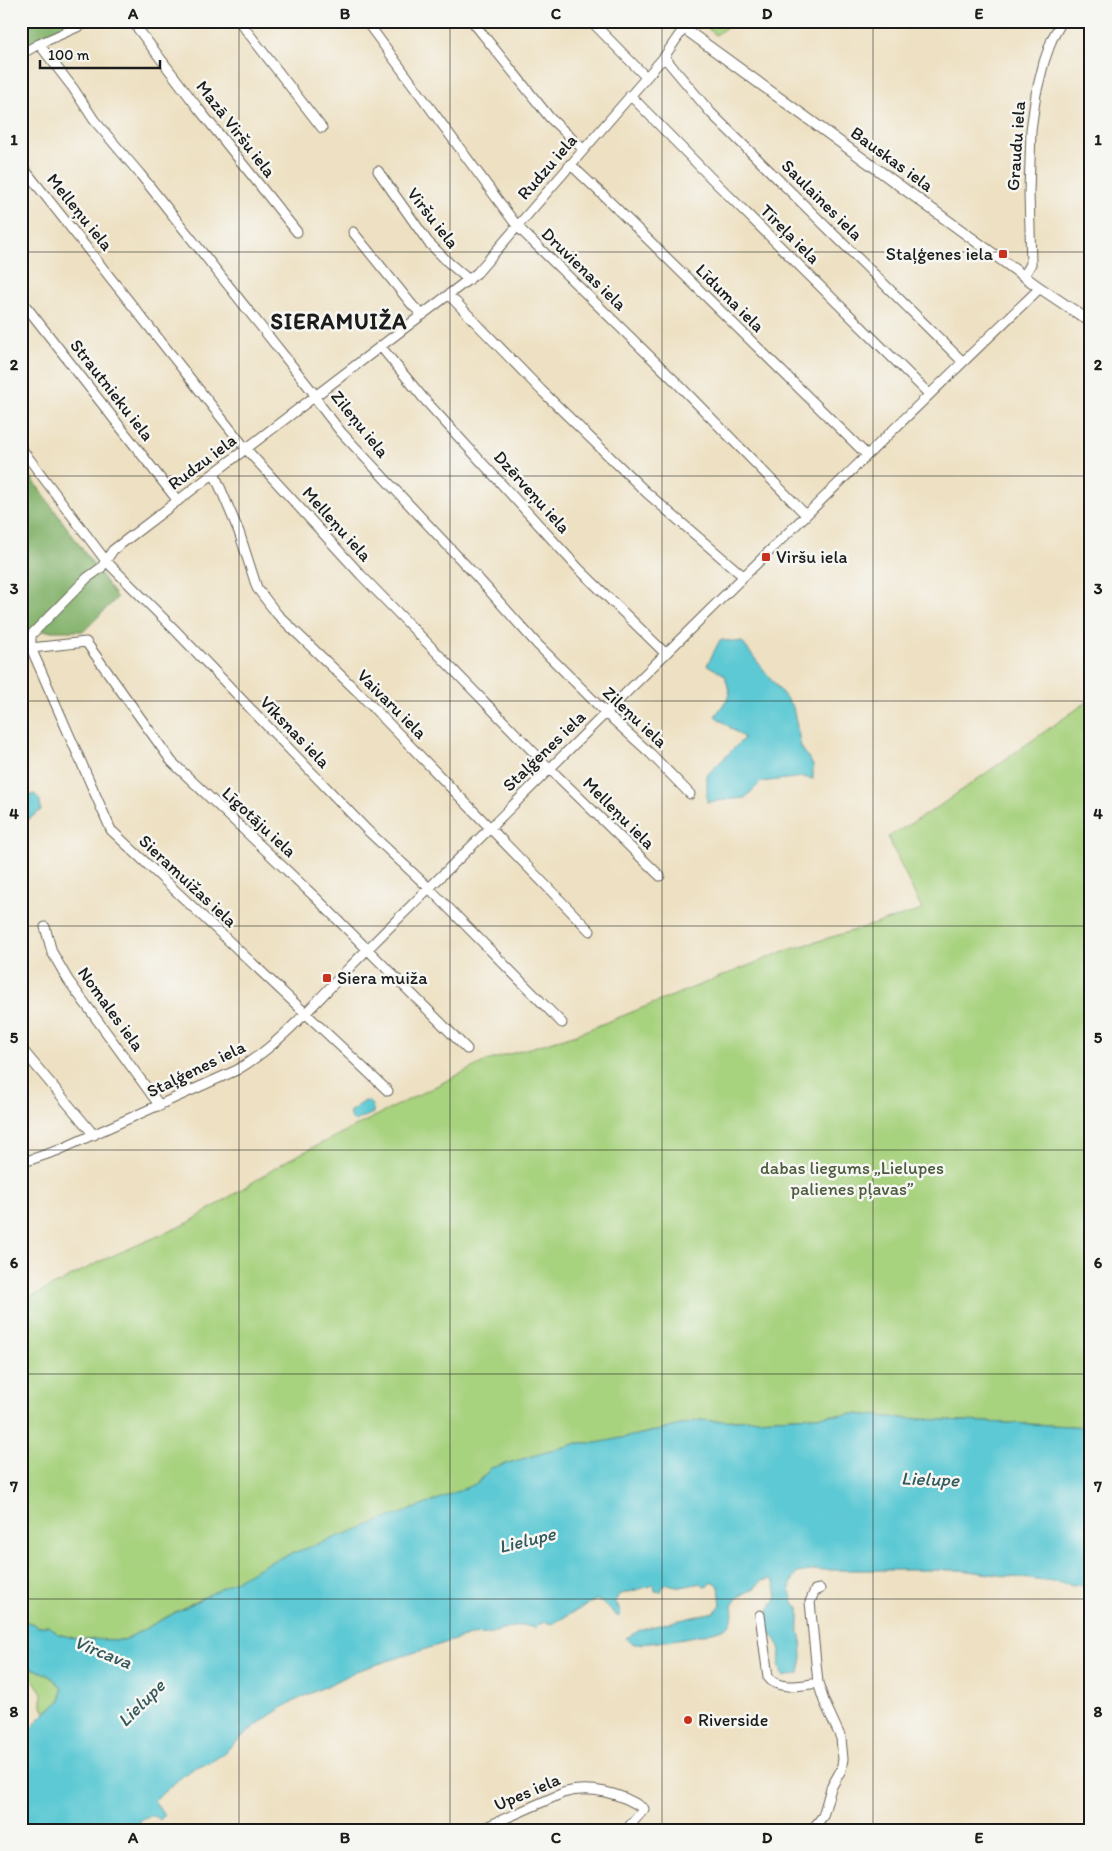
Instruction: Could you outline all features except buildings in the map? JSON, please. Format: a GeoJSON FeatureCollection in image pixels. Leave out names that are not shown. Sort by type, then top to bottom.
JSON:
{"type":"FeatureCollection","features":[{"type":"Feature","properties":{"kind":"street"},"geometry":{"type":"LineString","coordinates":[[21,54],[91,21]]}},
{"type":"Feature","properties":{"kind":"street","name":"Mazā Viršu iela"},"geometry":{"type":"LineString","coordinates":[[132,21],[296,232]]}},
{"type":"Feature","properties":{"kind":"street"},"geometry":{"type":"LineString","coordinates":[[239,21],[322,128]]}},
{"type":"Feature","properties":{"kind":"street","name":"Druvienas iela"},"geometry":{"type":"LineString","coordinates":[[366,21],[517,226],[676,382],[806,515]]}},
{"type":"Feature","properties":{"kind":"street"},"geometry":{"type":"LineString","coordinates":[[472,21],[550,118],[583,150]]}},
{"type":"Feature","properties":{"kind":"street"},"geometry":{"type":"LineString","coordinates":[[591,21],[646,77]]}},
{"type":"Feature","properties":{"kind":"street","name":"Bauskas iela"},"geometry":{"type":"LineString","coordinates":[[674,21],[1040,288],[1091,322]]}},
{"type":"Feature","properties":{"kind":"street","name":"Graudu iela"},"geometry":{"type":"LineString","coordinates":[[1024,276],[1031,264],[1029,194],[1036,94],[1052,39],[1062,21]]}},
{"type":"Feature","properties":{"kind":"street","name":"Rudzu iela"},"geometry":{"type":"LineString","coordinates":[[26,648],[31,635],[87,578],[101,568],[114,550],[477,273],[664,57],[684,28]]}},
{"type":"Feature","properties":{"kind":"street","name":"Zileņu iela"},"geometry":{"type":"LineString","coordinates":[[39,44],[73,88],[94,120],[140,174],[316,396],[320,405],[341,432],[478,577],[537,644],[606,714],[651,754],[690,794]]}},
{"type":"Feature","properties":{"kind":"street","name":"Saulaines iela"},"geometry":{"type":"LineString","coordinates":[[664,57],[711,113],[962,361]]}},
{"type":"Feature","properties":{"kind":"street","name":"Tīreļa iela"},"geometry":{"type":"LineString","coordinates":[[630,95],[744,212],[929,394]]}},
{"type":"Feature","properties":{"kind":"street","name":"Līduma iela"},"geometry":{"type":"LineString","coordinates":[[570,164],[867,455]]}},
{"type":"Feature","properties":{"kind":"street","name":"Melleņu iela"},"geometry":{"type":"LineString","coordinates":[[21,165],[246,449],[361,575],[549,768],[660,876]]}},
{"type":"Feature","properties":{"kind":"street","name":"Viršu iela"},"geometry":{"type":"LineString","coordinates":[[378,171],[428,242],[469,280]]}},
{"type":"Feature","properties":{"kind":"street"},"geometry":{"type":"LineString","coordinates":[[353,232],[412,306],[423,315]]}},
{"type":"Feature","properties":{"kind":"street","name":"Staļģenes iela"},"geometry":{"type":"LineString","coordinates":[[21,1163],[94,1135],[237,1070],[257,1058],[281,1038],[549,768],[606,714],[962,361],[1040,288]]}},
{"type":"Feature","properties":{"kind":"street"},"geometry":{"type":"LineString","coordinates":[[449,295],[541,390],[647,493],[744,576]]}},
{"type":"Feature","properties":{"kind":"street","name":"Strautnieku iela"},"geometry":{"type":"LineString","coordinates":[[21,300],[178,501]]}},
{"type":"Feature","properties":{"kind":"street","name":"Dzērveņu iela"},"geometry":{"type":"LineString","coordinates":[[381,347],[424,399],[579,569],[666,654]]}},
{"type":"Feature","properties":{"kind":"street","name":"Vīksnas iela"},"geometry":{"type":"LineString","coordinates":[[21,448],[106,561],[367,830],[429,888],[562,1023]]}},
{"type":"Feature","properties":{"kind":"street","name":"Vaivaru iela"},"geometry":{"type":"LineString","coordinates":[[214,473],[239,532],[257,588],[272,608],[360,694],[590,931]]}},
{"type":"Feature","properties":{"kind":"street","name":"Līgotāju iela"},"geometry":{"type":"LineString","coordinates":[[26,648],[86,642],[172,762],[368,949],[467,1049]]}},
{"type":"Feature","properties":{"kind":"street","name":"Sieramuižas iela"},"geometry":{"type":"LineString","coordinates":[[26,648],[110,830],[388,1092]]}},
{"type":"Feature","properties":{"kind":"street","name":"Nomales iela"},"geometry":{"type":"LineString","coordinates":[[45,927],[52,952],[68,980],[160,1106]]}},
{"type":"Feature","properties":{"kind":"street"},"geometry":{"type":"LineString","coordinates":[[21,1048],[94,1135]]}},
{"type":"Feature","properties":{"kind":"street"},"geometry":{"type":"LineString","coordinates":[[812,1830],[823,1816],[831,1788],[841,1770],[843,1759],[841,1738],[818,1683],[810,1602],[815,1590],[820,1589]]}},
{"type":"Feature","properties":{"kind":"street"},"geometry":{"type":"LineString","coordinates":[[760,1615],[768,1677],[771,1682],[778,1685],[799,1686],[818,1683]]}},
{"type":"Feature","properties":{"kind":"street","name":"Upes iela"},"geometry":{"type":"LineString","coordinates":[[479,1830],[563,1793],[574,1790],[589,1790],[624,1797],[644,1809],[626,1830]]}},
{"type":"Feature","properties":{"kind":"green space"},"geometry":{"type":"Polygon","coordinates":[[[21,21],[76,21],[21,51],[21,21]]]}},
{"type":"Feature","properties":{"kind":"green space"},"geometry":{"type":"Polygon","coordinates":[[[698,21],[735,21],[716,35],[698,21]]]}},
{"type":"Feature","properties":{"kind":"green space"},"geometry":{"type":"Polygon","coordinates":[[[21,463],[117,598],[84,631],[21,631],[21,463]]]}},
{"type":"Feature","properties":{"kind":"green space","name":"dabas liegums „Lielupes palienes pļavas”"},"geometry":{"type":"Polygon","coordinates":[[[1091,699],[1091,1427],[900,1418],[856,1414],[715,1421],[700,1420],[597,1443],[578,1443],[491,1468],[478,1483],[202,1598],[124,1640],[77,1639],[57,1634],[52,1628],[47,1626],[38,1627],[21,1621],[21,1302],[103,1260],[188,1223],[288,1160],[486,1061],[577,1034],[785,951],[922,910],[888,837],[935,809],[1091,699]]]}},
{"type":"Feature","properties":{"kind":"green space"},"geometry":{"type":"Polygon","coordinates":[[[21,1664],[48,1676],[62,1688],[61,1700],[45,1713],[42,1707],[42,1693],[26,1669],[21,1672],[21,1664]]]}},
{"type":"Feature","properties":{"kind":"water"},"geometry":{"type":"Polygon","coordinates":[[[720,640],[742,642],[793,707],[801,747],[813,765],[813,779],[803,777],[761,782],[745,798],[707,802],[707,775],[744,738],[715,716],[730,695],[725,675],[707,665],[720,640]]]}},
{"type":"Feature","properties":{"kind":"water"},"geometry":{"type":"Polygon","coordinates":[[[25,793],[35,794],[40,801],[41,810],[21,825],[21,795],[25,793]]]}},
{"type":"Feature","properties":{"kind":"water"},"geometry":{"type":"Polygon","coordinates":[[[365,1101],[372,1105],[373,1113],[355,1121],[351,1120],[349,1112],[365,1101]]]}},
{"type":"Feature","properties":{"kind":"water"},"geometry":{"type":"Polygon","coordinates":[[[856,1414],[900,1418],[1091,1427],[1091,1587],[960,1570],[818,1570],[797,1573],[790,1591],[794,1604],[799,1607],[799,1634],[801,1636],[802,1657],[799,1673],[784,1677],[779,1665],[780,1652],[778,1643],[767,1622],[768,1613],[777,1597],[775,1584],[772,1579],[761,1581],[754,1589],[735,1601],[732,1606],[733,1616],[731,1623],[723,1628],[701,1635],[634,1644],[626,1638],[642,1629],[714,1612],[721,1606],[719,1586],[712,1582],[704,1586],[701,1583],[681,1587],[667,1584],[663,1586],[661,1592],[655,1591],[654,1585],[618,1595],[616,1602],[621,1614],[618,1617],[596,1600],[552,1624],[545,1622],[536,1628],[522,1625],[487,1634],[470,1635],[356,1671],[277,1711],[254,1727],[217,1758],[196,1767],[183,1776],[154,1800],[164,1816],[160,1820],[155,1816],[148,1816],[140,1820],[140,1826],[128,1830],[21,1830],[21,1739],[45,1713],[61,1700],[62,1688],[49,1676],[21,1664],[21,1621],[38,1627],[47,1626],[58,1634],[77,1639],[124,1640],[274,1560],[424,1505],[478,1483],[491,1468],[578,1443],[597,1443],[700,1420],[715,1421],[856,1414]]]}},
{"type":"Feature","properties":{"kind":"place","name":"Staļģenes iela"},"geometry":{"type":"Point","coordinates":[1003,254]}},
{"type":"Feature","properties":{"kind":"place","name":"Viršu iela"},"geometry":{"type":"Point","coordinates":[766,557]}},
{"type":"Feature","properties":{"kind":"place","name":"Siera muiža"},"geometry":{"type":"Point","coordinates":[327,978]}},
{"type":"Feature","properties":{"kind":"place","name":"Riverside"},"geometry":{"type":"Point","coordinates":[688,1720]}},
{"type":"Feature","properties":{"kind":"district","name":"SIERAMUIŽA"},"geometry":{"type":"Point","coordinates":[339,321]}},
{"type":"Feature","properties":{"kind":"water label","name":"Lielupe"},"geometry":{"type":"Point","coordinates":[930,1479]}},
{"type":"Feature","properties":{"kind":"water label","name":"Lielupe"},"geometry":{"type":"Point","coordinates":[527,1540]}},
{"type":"Feature","properties":{"kind":"water label","name":"Vircava"},"geometry":{"type":"Point","coordinates":[103,1652]}},
{"type":"Feature","properties":{"kind":"water label","name":"Lielupe"},"geometry":{"type":"Point","coordinates":[141,1703]}}]}
